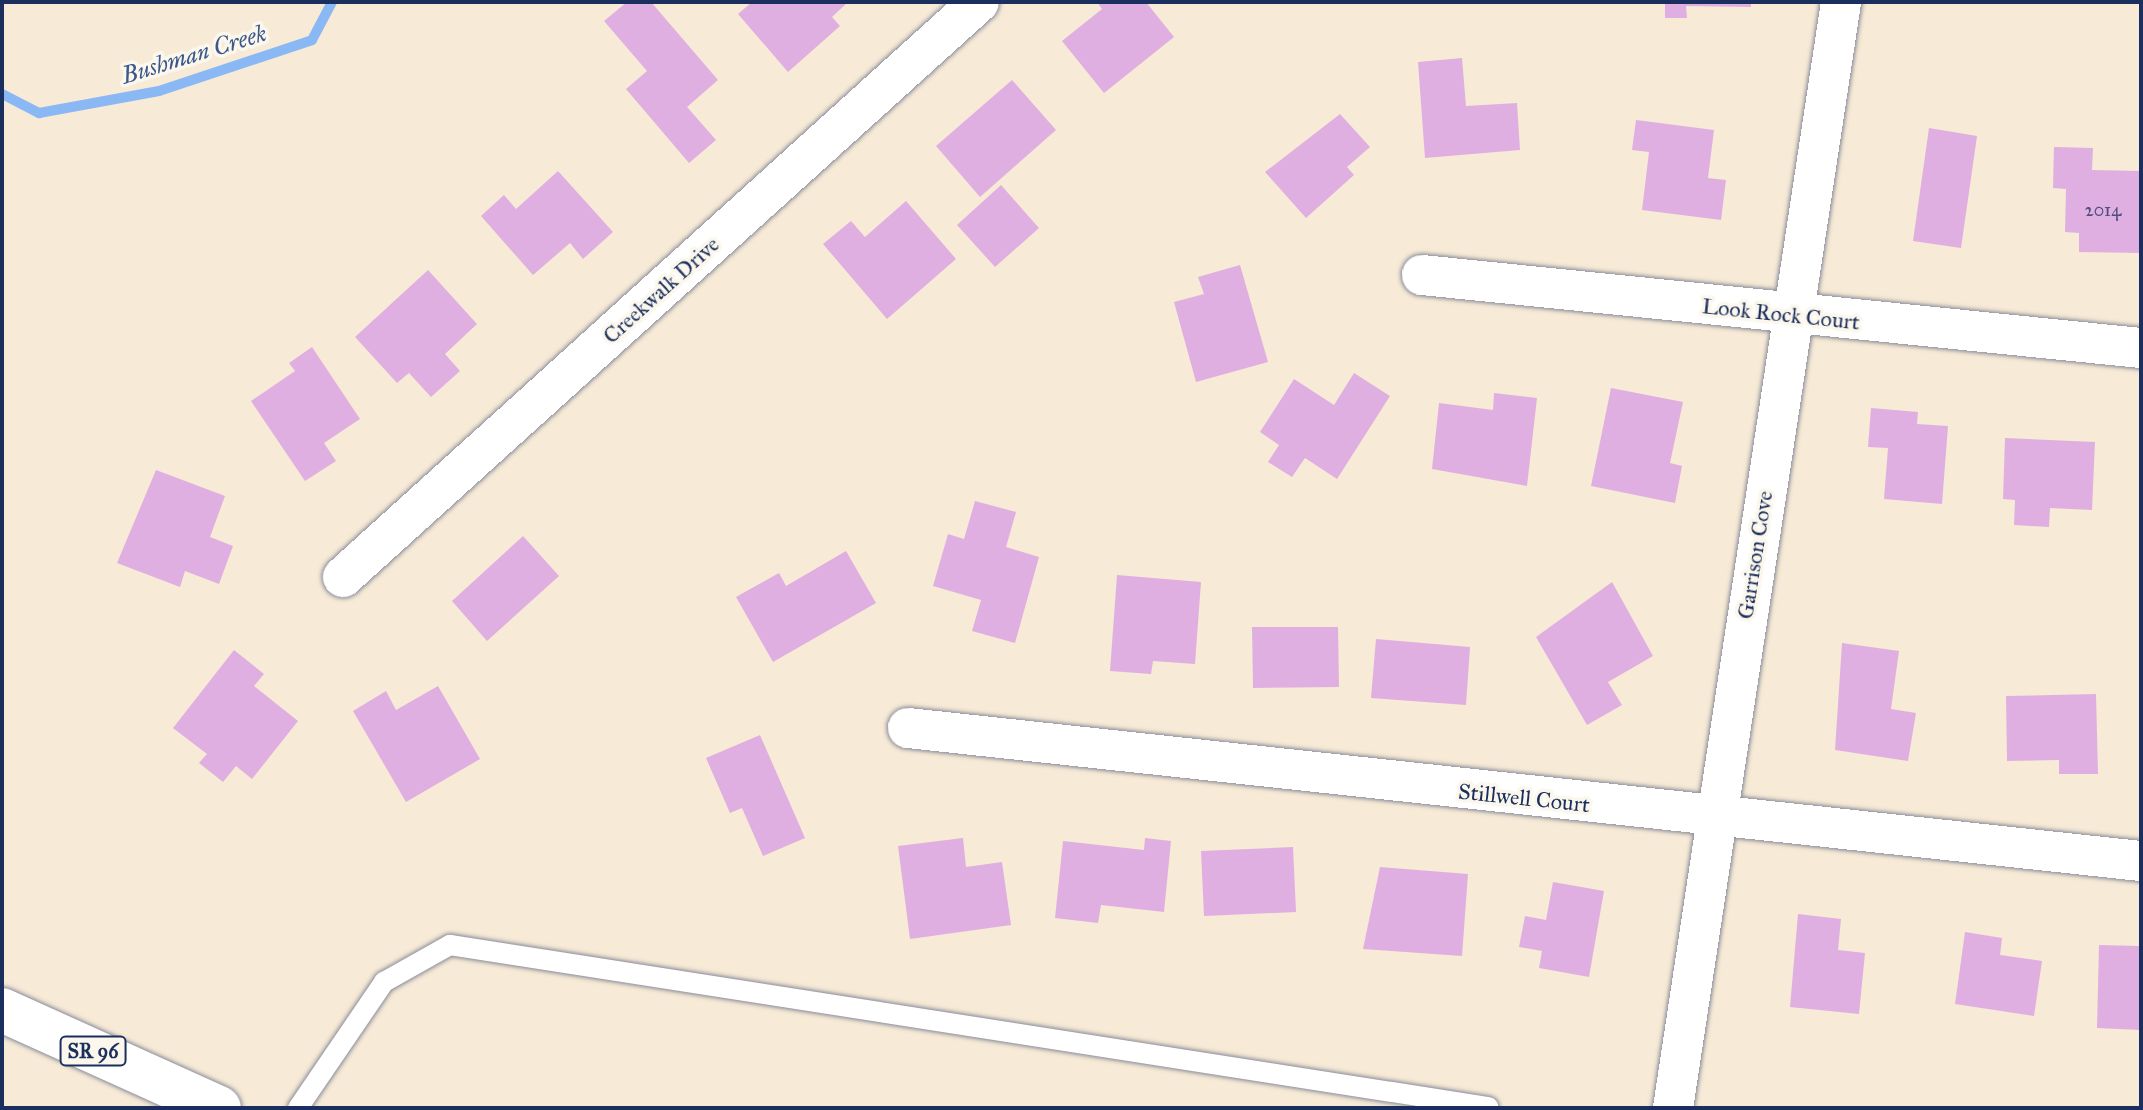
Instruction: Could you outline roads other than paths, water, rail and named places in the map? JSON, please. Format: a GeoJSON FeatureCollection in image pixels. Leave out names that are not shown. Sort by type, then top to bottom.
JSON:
{"type":"FeatureCollection","features":[{"type":"Feature","properties":{"kind":"main road","name":"SR 96"},"geometry":{"type":"LineString","coordinates":[[2,1010],[219,1108]]}},
{"type":"Feature","properties":{"kind":"street","name":"Creekwalk Drive"},"geometry":{"type":"LineString","coordinates":[[343,577],[979,2]]}},
{"type":"Feature","properties":{"kind":"street","name":"Garrison Cove"},"geometry":{"type":"LineString","coordinates":[[1673,1108],[1713,819],[1841,2]]}},
{"type":"Feature","properties":{"kind":"street","name":"Look Rock Court"},"geometry":{"type":"LineString","coordinates":[[1422,275],[1790,316],[2141,348]]}},
{"type":"Feature","properties":{"kind":"street","name":"Stillwell Court"},"geometry":{"type":"LineString","coordinates":[[908,728],[1713,819],[2141,861]]}},
{"type":"Feature","properties":{"kind":"lane"},"geometry":{"type":"LineString","coordinates":[[298,1108],[384,982],[450,945],[1488,1107]]}},
{"type":"Feature","properties":{"kind":"waterway","name":"Bushman Creek"},"geometry":{"type":"LineString","coordinates":[[2,94],[39,113],[159,91],[312,40],[332,2]]}}]}
